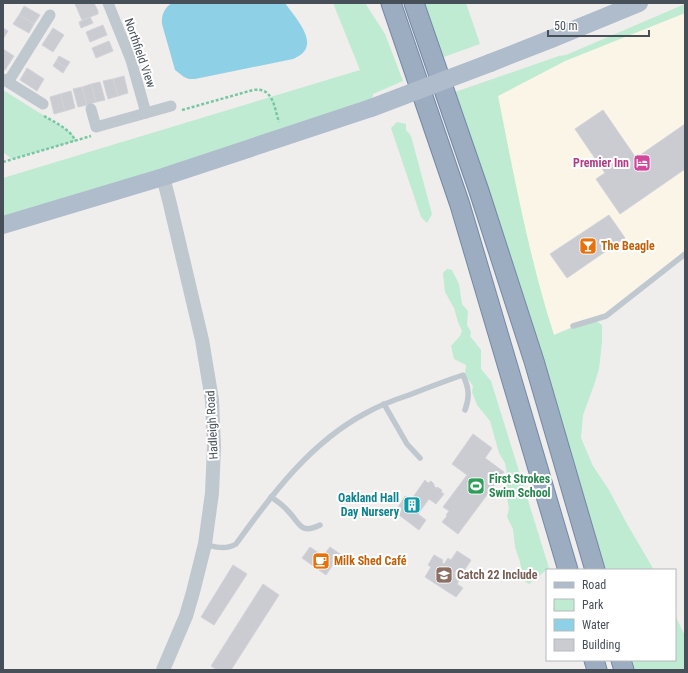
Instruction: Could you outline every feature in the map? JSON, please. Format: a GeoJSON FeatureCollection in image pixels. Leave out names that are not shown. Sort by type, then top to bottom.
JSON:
{"type":"FeatureCollection","features":[{"type":"Feature","properties":{"kind":"highway"},"geometry":{"type":"LineString","coordinates":[[391,3],[460,206],[568,569]]}},
{"type":"Feature","properties":{"kind":"highway"},"geometry":{"type":"LineString","coordinates":[[414,3],[479,191],[531,354],[595,569]]}},
{"type":"Feature","properties":{"kind":"main road"},"geometry":{"type":"LineString","coordinates":[[3,226],[162,177],[371,108],[552,40],[639,3]]}},
{"type":"Feature","properties":{"kind":"street","name":"Northfield View"},"geometry":{"type":"LineString","coordinates":[[108,3],[131,60],[146,113]]}},
{"type":"Feature","properties":{"kind":"street"},"geometry":{"type":"LineString","coordinates":[[44,104],[5,80],[50,15]]}},
{"type":"Feature","properties":{"kind":"street"},"geometry":{"type":"LineString","coordinates":[[91,109],[96,126],[171,106]]}},
{"type":"Feature","properties":{"kind":"street","name":"Hadleigh Road"},"geometry":{"type":"LineString","coordinates":[[162,177],[169,200],[202,340],[212,400],[214,423],[214,468],[206,544],[186,616],[163,670]]}},
{"type":"Feature","properties":{"kind":"lane"},"geometry":{"type":"LineString","coordinates":[[573,326],[606,316],[685,254]]}},
{"type":"Feature","properties":{"kind":"lane"},"geometry":{"type":"LineString","coordinates":[[206,544],[226,548],[236,544],[271,496],[298,466],[328,438],[352,421],[384,404],[463,375],[468,387],[468,403],[465,410]]}},
{"type":"Feature","properties":{"kind":"lane"},"geometry":{"type":"LineString","coordinates":[[384,404],[407,444],[420,458]]}},
{"type":"Feature","properties":{"kind":"lane"},"geometry":{"type":"LineString","coordinates":[[271,496],[284,506],[302,528],[308,529],[320,525]]}},
{"type":"Feature","properties":{"kind":"path"},"geometry":{"type":"LineString","coordinates":[[182,110],[253,90],[266,91],[271,97],[283,137]]}},
{"type":"Feature","properties":{"kind":"shaded area"},"geometry":{"type":"Polygon","coordinates":[[[685,13],[685,254],[606,316],[573,326],[554,335],[529,249],[498,96],[565,61],[685,13]]]}},
{"type":"Feature","properties":{"kind":"green space"},"geometry":{"type":"Polygon","coordinates":[[[333,3],[365,3],[385,34],[403,81],[373,94],[371,108],[3,225],[3,178],[360,70],[333,3]]]}},
{"type":"Feature","properties":{"kind":"green space"},"geometry":{"type":"Polygon","coordinates":[[[421,3],[466,3],[480,44],[441,58],[421,3]]]}},
{"type":"Feature","properties":{"kind":"green space"},"geometry":{"type":"Polygon","coordinates":[[[685,4],[685,13],[565,61],[498,96],[516,186],[537,276],[554,335],[593,319],[602,325],[599,369],[583,415],[581,438],[593,466],[609,490],[653,569],[605,569],[455,92],[559,56],[566,55],[685,4]]]}},
{"type":"Feature","properties":{"kind":"green space"},"geometry":{"type":"Polygon","coordinates":[[[3,90],[70,132],[74,136],[75,141],[12,159],[3,152],[3,90]]]}},
{"type":"Feature","properties":{"kind":"green space"},"geometry":{"type":"Polygon","coordinates":[[[397,122],[406,124],[406,130],[411,136],[432,214],[427,223],[421,217],[391,128],[397,122]]]}},
{"type":"Feature","properties":{"kind":"green space"},"geometry":{"type":"Polygon","coordinates":[[[447,269],[452,270],[459,284],[462,304],[468,311],[467,325],[471,332],[470,336],[481,350],[481,369],[491,381],[549,568],[529,584],[523,580],[520,562],[515,547],[513,529],[507,517],[509,508],[505,489],[508,480],[505,463],[499,453],[490,421],[477,405],[472,392],[473,386],[465,375],[466,365],[454,359],[451,346],[460,336],[462,331],[454,308],[445,292],[443,273],[447,269]]]}},
{"type":"Feature","properties":{"kind":"green space"},"geometry":{"type":"Polygon","coordinates":[[[676,617],[685,636],[685,670],[635,670],[632,661],[676,661],[676,617]]]}},
{"type":"Feature","properties":{"kind":"water"},"geometry":{"type":"Polygon","coordinates":[[[172,3],[285,3],[305,32],[307,40],[306,47],[302,54],[293,59],[189,79],[175,70],[162,24],[164,12],[172,3]]]}},
{"type":"Feature","properties":{"kind":"building"},"geometry":{"type":"Polygon","coordinates":[[[94,3],[98,14],[82,20],[75,4],[94,3]]]}},
{"type":"Feature","properties":{"kind":"building"},"geometry":{"type":"Polygon","coordinates":[[[24,6],[40,15],[34,24],[19,15],[24,6]]]}},
{"type":"Feature","properties":{"kind":"building"},"geometry":{"type":"Polygon","coordinates":[[[19,15],[34,24],[29,33],[13,24],[19,15]]]}},
{"type":"Feature","properties":{"kind":"building"},"geometry":{"type":"Polygon","coordinates":[[[90,17],[93,23],[81,28],[79,22],[90,17]]]}},
{"type":"Feature","properties":{"kind":"building"},"geometry":{"type":"Polygon","coordinates":[[[103,25],[107,35],[90,42],[86,32],[103,25]]]}},
{"type":"Feature","properties":{"kind":"building"},"geometry":{"type":"Polygon","coordinates":[[[3,28],[8,31],[3,39],[3,28]]]}},
{"type":"Feature","properties":{"kind":"building"},"geometry":{"type":"Polygon","coordinates":[[[53,28],[64,35],[53,52],[42,45],[53,28]]]}},
{"type":"Feature","properties":{"kind":"building"},"geometry":{"type":"Polygon","coordinates":[[[109,41],[113,51],[96,58],[92,48],[109,41]]]}},
{"type":"Feature","properties":{"kind":"building"},"geometry":{"type":"Polygon","coordinates":[[[3,49],[14,56],[5,70],[3,69],[3,49]]]}},
{"type":"Feature","properties":{"kind":"building"},"geometry":{"type":"Polygon","coordinates":[[[59,56],[70,62],[66,68],[56,61],[59,56]]]}},
{"type":"Feature","properties":{"kind":"building"},"geometry":{"type":"Polygon","coordinates":[[[56,61],[66,68],[63,73],[53,66],[56,61]]]}},
{"type":"Feature","properties":{"kind":"building"},"geometry":{"type":"Polygon","coordinates":[[[27,68],[44,79],[37,91],[20,80],[27,68]]]}},
{"type":"Feature","properties":{"kind":"building"},"geometry":{"type":"Polygon","coordinates":[[[124,76],[128,93],[118,96],[113,79],[124,76]]]}},
{"type":"Feature","properties":{"kind":"building"},"geometry":{"type":"Polygon","coordinates":[[[113,79],[118,96],[108,99],[103,81],[113,79]]]}},
{"type":"Feature","properties":{"kind":"building"},"geometry":{"type":"Polygon","coordinates":[[[100,82],[105,100],[96,102],[91,84],[100,82]]]}},
{"type":"Feature","properties":{"kind":"building"},"geometry":{"type":"Polygon","coordinates":[[[91,84],[96,102],[87,105],[82,87],[91,84]]]}},
{"type":"Feature","properties":{"kind":"building"},"geometry":{"type":"Polygon","coordinates":[[[82,87],[87,105],[78,107],[73,89],[82,87]]]}},
{"type":"Feature","properties":{"kind":"building"},"geometry":{"type":"Polygon","coordinates":[[[71,91],[75,108],[65,111],[60,94],[71,91]]]}},
{"type":"Feature","properties":{"kind":"building"},"geometry":{"type":"Polygon","coordinates":[[[60,94],[65,111],[54,114],[50,97],[60,94]]]}},
{"type":"Feature","properties":{"kind":"building","name":"Premier Inn"},"geometry":{"type":"Polygon","coordinates":[[[603,110],[636,158],[685,124],[685,169],[620,214],[596,179],[605,173],[575,129],[603,110]]]}},
{"type":"Feature","properties":{"kind":"building","name":"The Beagle"},"geometry":{"type":"Polygon","coordinates":[[[609,215],[625,238],[567,278],[550,254],[609,215]]]}},
{"type":"Feature","properties":{"kind":"building","name":"First Strokes Swim School"},"geometry":{"type":"Polygon","coordinates":[[[473,434],[492,448],[485,458],[504,472],[458,534],[442,522],[449,511],[443,507],[467,475],[452,464],[473,434]]]}},
{"type":"Feature","properties":{"kind":"building","name":"Oakland Hall Day Nursery"},"geometry":{"type":"Polygon","coordinates":[[[425,480],[428,483],[431,481],[436,488],[437,487],[442,490],[441,492],[444,494],[436,504],[429,499],[418,514],[426,520],[419,530],[395,512],[405,496],[411,500],[425,480]]]}},
{"type":"Feature","properties":{"kind":"building","name":"Milk Shed Café"},"geometry":{"type":"Polygon","coordinates":[[[310,547],[323,556],[330,547],[340,554],[326,575],[302,558],[310,547]]]}},
{"type":"Feature","properties":{"kind":"building","name":"Catch 22 Include"},"geometry":{"type":"Polygon","coordinates":[[[457,551],[471,560],[457,584],[463,588],[456,597],[425,577],[431,567],[428,565],[434,555],[443,560],[442,562],[444,564],[448,558],[451,560],[457,551]]]}},
{"type":"Feature","properties":{"kind":"building"},"geometry":{"type":"Polygon","coordinates":[[[233,565],[247,574],[214,625],[201,617],[233,565]]]}},
{"type":"Feature","properties":{"kind":"building"},"geometry":{"type":"Polygon","coordinates":[[[263,584],[279,595],[231,670],[217,670],[211,666],[263,584]]]}},
{"type":"Feature","properties":{"kind":"place","name":"Premier Inn"},"geometry":{"type":"Point","coordinates":[642,163]}},
{"type":"Feature","properties":{"kind":"place","name":"The Beagle"},"geometry":{"type":"Point","coordinates":[588,246]}},
{"type":"Feature","properties":{"kind":"place","name":"First Strokes Swim School"},"geometry":{"type":"Point","coordinates":[476,486]}},
{"type":"Feature","properties":{"kind":"place","name":"Oakland Hall Day Nursery"},"geometry":{"type":"Point","coordinates":[412,505]}},
{"type":"Feature","properties":{"kind":"place","name":"Milk Shed Café"},"geometry":{"type":"Point","coordinates":[321,561]}},
{"type":"Feature","properties":{"kind":"place","name":"Catch 22 Include"},"geometry":{"type":"Point","coordinates":[444,575]}}]}
